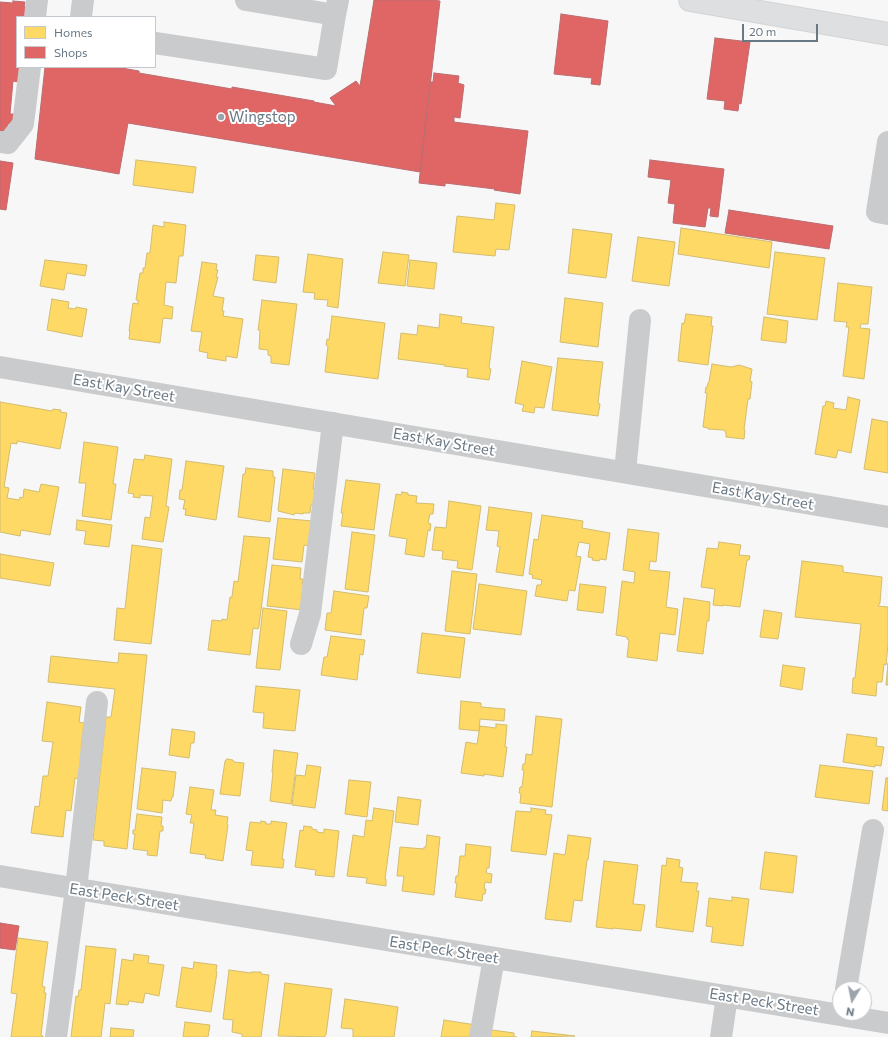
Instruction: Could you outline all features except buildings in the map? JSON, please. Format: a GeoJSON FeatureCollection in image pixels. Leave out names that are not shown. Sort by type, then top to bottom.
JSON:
{"type":"FeatureCollection","features":[{"type":"Feature","properties":{"kind":"main road"},"geometry":{"type":"LineString","coordinates":[[691,0],[888,34]]}},
{"type":"Feature","properties":{"kind":"street"},"geometry":{"type":"LineString","coordinates":[[35,16],[37,0]]}},
{"type":"Feature","properties":{"kind":"street"},"geometry":{"type":"LineString","coordinates":[[81,16],[83,0]]}},
{"type":"Feature","properties":{"kind":"street"},"geometry":{"type":"LineString","coordinates":[[156,43],[326,69],[337,8],[246,0]]}},
{"type":"Feature","properties":{"kind":"street"},"geometry":{"type":"LineString","coordinates":[[0,142],[8,143],[23,124],[30,68]]}},
{"type":"Feature","properties":{"kind":"street"},"geometry":{"type":"LineString","coordinates":[[888,142],[877,212],[888,214]]}},
{"type":"Feature","properties":{"kind":"street"},"geometry":{"type":"LineString","coordinates":[[625,472],[640,320]]}},
{"type":"Feature","properties":{"kind":"street","name":"East Kay Street"},"geometry":{"type":"LineString","coordinates":[[0,367],[888,517]]}},
{"type":"Feature","properties":{"kind":"street"},"geometry":{"type":"LineString","coordinates":[[321,632],[340,424]]}},
{"type":"Feature","properties":{"kind":"street"},"geometry":{"type":"LineString","coordinates":[[301,644],[310,614],[340,424]]}},
{"type":"Feature","properties":{"kind":"street"},"geometry":{"type":"LineString","coordinates":[[56,1037],[76,889],[97,702]]}},
{"type":"Feature","properties":{"kind":"street"},"geometry":{"type":"LineString","coordinates":[[847,981],[873,830]]}},
{"type":"Feature","properties":{"kind":"street","name":"East Peck Street"},"geometry":{"type":"LineString","coordinates":[[0,876],[832,1012]]}},
{"type":"Feature","properties":{"kind":"street"},"geometry":{"type":"LineString","coordinates":[[480,1037],[494,958]]}},
{"type":"Feature","properties":{"kind":"street"},"geometry":{"type":"LineString","coordinates":[[721,1037],[727,996]]}},
{"type":"Feature","properties":{"kind":"street","name":"East Peck Street"},"geometry":{"type":"LineString","coordinates":[[872,1020],[888,1023]]}},
{"type":"Feature","properties":{"kind":"place","name":"Wingstop"},"geometry":{"type":"Point","coordinates":[221,117]}}]}
